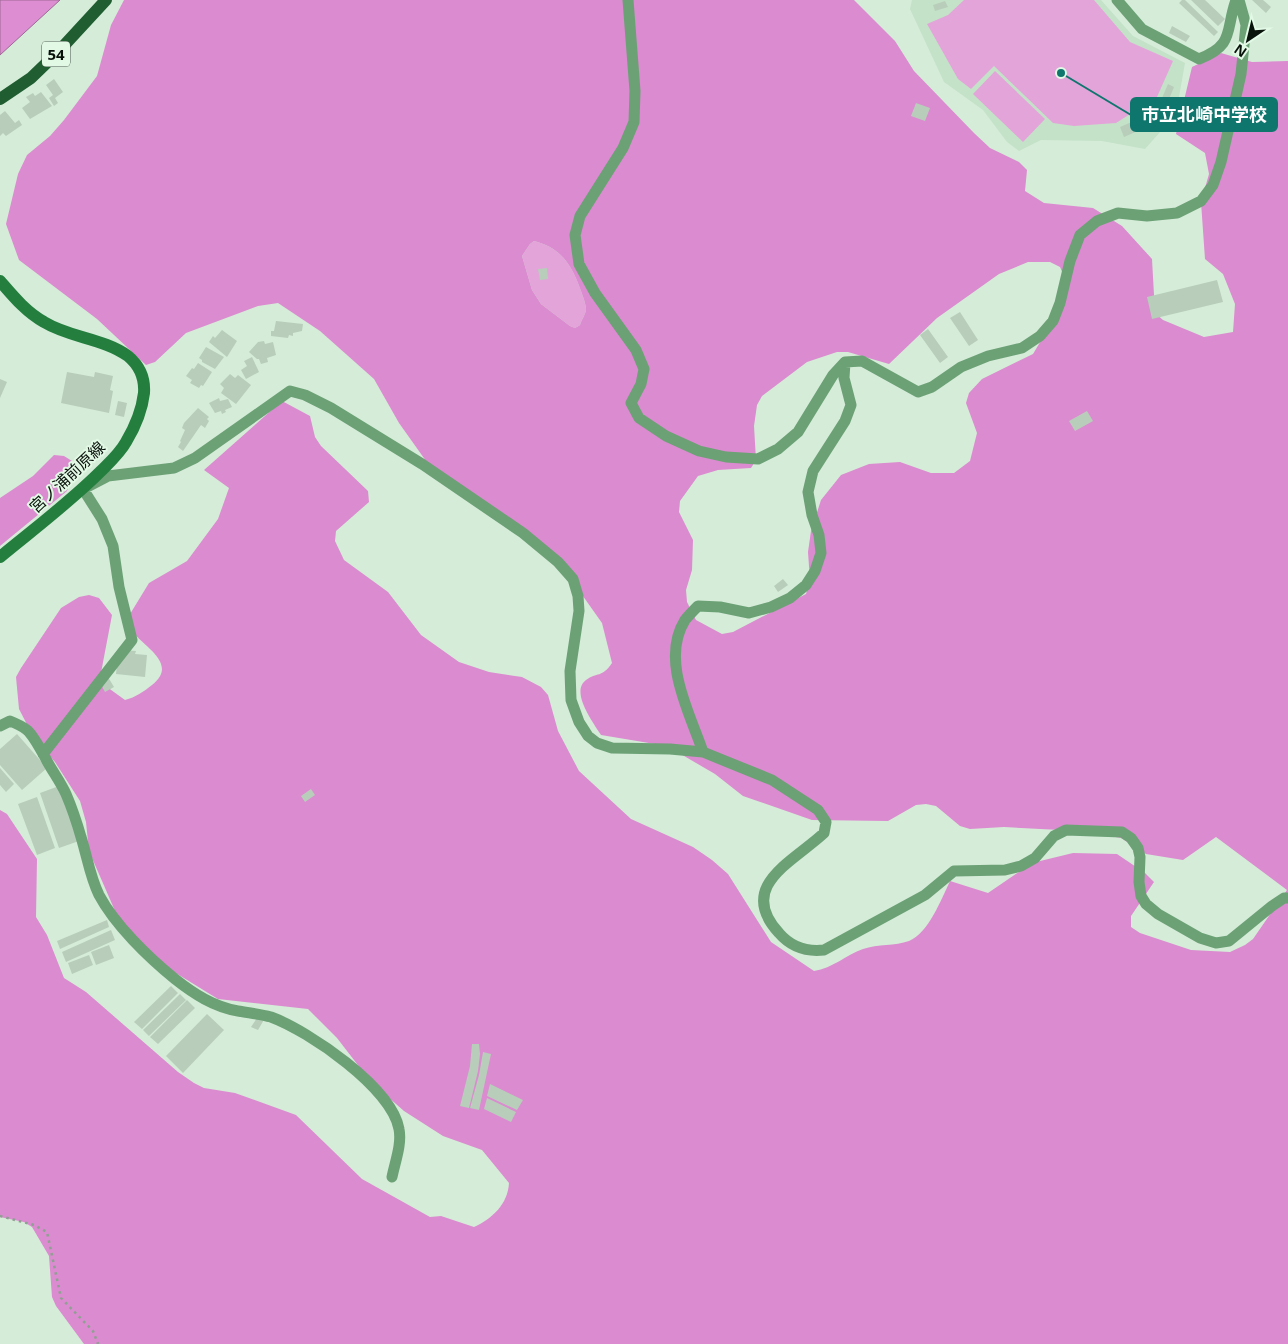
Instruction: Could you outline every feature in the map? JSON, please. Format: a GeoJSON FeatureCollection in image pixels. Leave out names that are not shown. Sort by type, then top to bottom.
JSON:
{"type":"FeatureCollection","features":[{"type":"Feature","properties":{"kind":"main road","name":"54"},"geometry":{"type":"LineString","coordinates":[[0,99],[30,78],[58,52],[106,0]]}},
{"type":"Feature","properties":{"kind":"main road","name":"宮ノ浦前原線"},"geometry":{"type":"LineString","coordinates":[[0,281],[22,305],[44,322],[67,332],[105,344],[128,356],[140,368],[144,384],[143,403],[126,444],[83,489],[0,556]]}},
{"type":"Feature","properties":{"kind":"street"},"geometry":{"type":"LineString","coordinates":[[628,0],[635,91],[634,122],[623,148],[580,216],[575,235],[579,264],[595,293],[636,350],[644,369],[641,384],[631,402],[640,418],[666,436],[699,451],[726,457],[758,459],[778,449],[798,432],[834,375],[845,362],[862,361],[918,392],[932,387],[961,367],[988,356],[1022,348],[1040,336],[1052,321],[1060,303],[1070,261],[1080,236],[1097,220],[1118,213],[1147,216],[1177,213],[1201,201],[1213,184],[1221,162],[1241,74],[1246,25],[1237,0]]}},
{"type":"Feature","properties":{"kind":"street"},"geometry":{"type":"LineString","coordinates":[[1116,0],[1142,29],[1198,59],[1211,54],[1228,37],[1232,10],[1237,0]]}},
{"type":"Feature","properties":{"kind":"street"},"geometry":{"type":"LineString","coordinates":[[703,752],[685,703],[678,677],[675,656],[678,635],[686,619],[698,606],[720,607],[749,612],[771,607],[790,598],[806,585],[815,571],[821,552],[819,535],[812,514],[808,492],[813,471],[845,421],[851,405],[844,378],[845,362]]}},
{"type":"Feature","properties":{"kind":"street"},"geometry":{"type":"LineString","coordinates":[[43,754],[132,640],[119,587],[113,546],[102,519],[83,489],[108,476],[174,468],[195,458],[290,391],[306,395],[331,408],[422,464],[523,534],[558,562],[573,578],[578,596],[579,611],[570,671],[571,700],[579,722],[588,736],[597,743],[612,748],[670,749],[703,752],[772,780],[818,810],[826,822],[824,833],[787,863],[774,876],[764,891],[764,908],[771,924],[796,947],[810,952],[824,950],[925,895],[954,871],[1005,870],[1021,866],[1035,858],[1054,836],[1066,830],[1122,832],[1131,838],[1138,848],[1140,857],[1138,882],[1141,896],[1146,904],[1158,914],[1200,938],[1216,944],[1229,941],[1272,906],[1284,898],[1288,898]]}},
{"type":"Feature","properties":{"kind":"street"},"geometry":{"type":"LineString","coordinates":[[0,726],[10,721],[26,729],[43,754],[66,793],[98,892],[106,907],[122,927],[158,964],[175,979],[206,1001],[220,1007],[274,1018],[300,1031],[344,1060],[382,1098],[396,1117],[399,1127],[400,1137],[392,1177]]}},
{"type":"Feature","properties":{"kind":"path"},"geometry":{"type":"LineString","coordinates":[[0,1216],[34,1225],[47,1232],[60,1298],[93,1330],[98,1344]]}},
{"type":"Feature","properties":{"kind":"shaded area"},"geometry":{"type":"Polygon","coordinates":[[[0,0],[60,0],[0,55],[0,0]]]}},
{"type":"Feature","properties":{"kind":"shaded area"},"geometry":{"type":"Polygon","coordinates":[[[124,0],[854,0],[895,41],[914,71],[974,133],[990,148],[1019,162],[1027,170],[1025,191],[1044,203],[1093,208],[1122,226],[1152,259],[1155,313],[1163,320],[1204,337],[1233,332],[1235,304],[1223,274],[1205,259],[1201,202],[1209,174],[1205,153],[1176,134],[1192,67],[1221,53],[1252,62],[1288,61],[1288,1344],[84,1344],[56,1306],[52,1297],[49,1256],[32,1227],[24,1222],[0,1217],[0,810],[7,814],[37,859],[36,917],[47,935],[64,978],[86,992],[178,1072],[204,1088],[235,1093],[296,1115],[362,1179],[430,1217],[441,1216],[474,1227],[487,1220],[498,1210],[508,1191],[509,1183],[482,1150],[443,1136],[404,1111],[371,1082],[337,1038],[308,1009],[218,999],[153,959],[122,927],[89,851],[86,822],[80,801],[55,762],[33,736],[19,709],[16,677],[61,608],[79,597],[89,595],[99,598],[112,615],[100,678],[107,687],[125,700],[142,692],[159,677],[162,670],[161,663],[131,630],[127,619],[149,583],[187,561],[218,519],[229,488],[204,470],[282,401],[310,416],[315,437],[321,446],[368,491],[369,502],[336,531],[335,541],[344,560],[388,592],[421,635],[459,662],[489,672],[522,677],[541,687],[548,695],[558,731],[579,771],[631,819],[693,847],[712,860],[728,874],[771,942],[814,971],[827,967],[863,949],[904,943],[916,937],[934,915],[950,881],[988,893],[1032,863],[1073,853],[1117,854],[1145,873],[1154,882],[1131,916],[1131,927],[1140,933],[1191,950],[1230,952],[1245,945],[1253,939],[1287,890],[1216,837],[1183,860],[1146,854],[1121,838],[1080,831],[1004,827],[970,829],[960,826],[936,806],[926,804],[916,805],[888,821],[812,820],[743,796],[715,774],[667,746],[601,735],[584,707],[580,692],[586,680],[602,673],[612,663],[602,623],[561,565],[431,468],[399,423],[374,379],[320,331],[278,303],[258,306],[186,333],[155,362],[146,365],[97,319],[19,260],[6,224],[18,174],[27,155],[50,136],[97,76],[111,25],[124,0]],[[534,241],[522,256],[532,290],[541,304],[575,328],[580,325],[586,310],[578,282],[570,266],[559,253],[544,244],[534,241]],[[1028,262],[999,274],[937,318],[889,364],[848,352],[837,352],[807,362],[762,396],[757,405],[754,426],[756,460],[751,468],[718,470],[698,476],[680,501],[679,512],[693,540],[692,570],[686,590],[687,602],[696,620],[722,634],[733,632],[806,594],[810,580],[808,552],[811,531],[821,500],[841,475],[869,464],[900,462],[931,473],[954,473],[970,461],[977,433],[966,403],[969,393],[982,379],[1033,354],[1066,299],[1064,276],[1060,267],[1050,262],[1028,262]]]}},
{"type":"Feature","properties":{"kind":"shaded area"},"geometry":{"type":"Polygon","coordinates":[[[912,0],[1101,0],[1133,36],[1185,63],[1176,114],[1145,149],[1102,141],[1041,140],[1019,151],[1007,142],[983,110],[944,82],[910,9],[912,0]]]}},
{"type":"Feature","properties":{"kind":"shaded area"},"geometry":{"type":"Polygon","coordinates":[[[964,0],[1094,0],[1130,42],[1173,61],[1157,97],[1116,123],[1074,126],[1053,123],[994,66],[971,89],[958,79],[927,24],[948,15],[964,0]]]}},
{"type":"Feature","properties":{"kind":"shaded area"},"geometry":{"type":"Polygon","coordinates":[[[995,71],[1045,119],[1023,142],[973,94],[995,71]]]}},
{"type":"Feature","properties":{"kind":"shaded area"},"geometry":{"type":"Polygon","coordinates":[[[534,241],[544,244],[559,253],[570,266],[578,282],[586,310],[580,325],[575,328],[541,304],[532,290],[522,256],[534,241]]]}},
{"type":"Feature","properties":{"kind":"shaded area"},"geometry":{"type":"Polygon","coordinates":[[[54,455],[64,456],[72,461],[73,471],[67,491],[0,546],[0,498],[33,476],[54,455]]]}},
{"type":"Feature","properties":{"kind":"building"},"geometry":{"type":"Polygon","coordinates":[[[1185,0],[1218,32],[1214,36],[1179,3],[1185,0]]]}},
{"type":"Feature","properties":{"kind":"building"},"geometry":{"type":"Polygon","coordinates":[[[1191,0],[1205,0],[1225,19],[1218,26],[1191,0]]]}},
{"type":"Feature","properties":{"kind":"building"},"geometry":{"type":"Polygon","coordinates":[[[1252,0],[1263,0],[1271,7],[1266,13],[1252,0]]]}},
{"type":"Feature","properties":{"kind":"building"},"geometry":{"type":"Polygon","coordinates":[[[945,1],[948,7],[935,11],[933,5],[945,1]]]}},
{"type":"Feature","properties":{"kind":"building"},"geometry":{"type":"Polygon","coordinates":[[[1172,26],[1190,36],[1186,42],[1169,33],[1172,26]]]}},
{"type":"Feature","properties":{"kind":"building"},"geometry":{"type":"Polygon","coordinates":[[[54,79],[63,92],[55,98],[58,103],[54,106],[49,98],[53,95],[46,85],[54,79]]]}},
{"type":"Feature","properties":{"kind":"building"},"geometry":{"type":"Polygon","coordinates":[[[1168,84],[1174,87],[1156,131],[1149,128],[1168,84]]]}},
{"type":"Feature","properties":{"kind":"building"},"geometry":{"type":"Polygon","coordinates":[[[41,92],[52,106],[30,119],[22,108],[30,102],[26,97],[33,93],[35,96],[41,92]]]}},
{"type":"Feature","properties":{"kind":"building"},"geometry":{"type":"Polygon","coordinates":[[[916,103],[930,108],[925,121],[911,116],[916,103]]]}},
{"type":"Feature","properties":{"kind":"building"},"geometry":{"type":"Polygon","coordinates":[[[5,111],[15,123],[19,120],[22,125],[6,136],[3,133],[0,136],[0,115],[5,111]]]}},
{"type":"Feature","properties":{"kind":"building"},"geometry":{"type":"Polygon","coordinates":[[[1143,117],[1147,127],[1124,137],[1120,127],[1143,117]]]}},
{"type":"Feature","properties":{"kind":"building"},"geometry":{"type":"Polygon","coordinates":[[[547,268],[548,279],[540,280],[538,269],[547,268]]]}},
{"type":"Feature","properties":{"kind":"building"},"geometry":{"type":"Polygon","coordinates":[[[1217,280],[1223,302],[1152,319],[1147,297],[1217,280]]]}},
{"type":"Feature","properties":{"kind":"building"},"geometry":{"type":"Polygon","coordinates":[[[960,312],[978,340],[969,346],[950,318],[960,312]]]}},
{"type":"Feature","properties":{"kind":"building"},"geometry":{"type":"Polygon","coordinates":[[[276,321],[303,324],[302,331],[293,333],[293,336],[289,335],[288,338],[271,336],[271,331],[274,331],[276,321]]]}},
{"type":"Feature","properties":{"kind":"building"},"geometry":{"type":"Polygon","coordinates":[[[928,329],[948,357],[940,363],[920,335],[928,329]]]}},
{"type":"Feature","properties":{"kind":"building"},"geometry":{"type":"Polygon","coordinates":[[[222,330],[237,341],[227,357],[209,342],[213,336],[215,338],[222,330]]]}},
{"type":"Feature","properties":{"kind":"building"},"geometry":{"type":"Polygon","coordinates":[[[264,341],[265,344],[273,342],[276,355],[267,358],[268,362],[261,364],[259,359],[249,352],[258,342],[264,341]]]}},
{"type":"Feature","properties":{"kind":"building"},"geometry":{"type":"Polygon","coordinates":[[[206,347],[224,357],[215,369],[202,362],[199,358],[206,347]]]}},
{"type":"Feature","properties":{"kind":"building"},"geometry":{"type":"Polygon","coordinates":[[[252,357],[259,372],[246,379],[241,370],[247,366],[244,361],[252,357]]]}},
{"type":"Feature","properties":{"kind":"building"},"geometry":{"type":"Polygon","coordinates":[[[198,363],[212,372],[203,386],[201,385],[199,388],[190,383],[192,380],[186,376],[198,363]]]}},
{"type":"Feature","properties":{"kind":"building"},"geometry":{"type":"Polygon","coordinates":[[[67,372],[94,377],[95,372],[113,376],[110,390],[113,391],[109,413],[61,403],[67,372]]]}},
{"type":"Feature","properties":{"kind":"building"},"geometry":{"type":"Polygon","coordinates":[[[230,374],[235,378],[238,375],[251,385],[236,404],[221,393],[224,388],[220,384],[230,374]]]}},
{"type":"Feature","properties":{"kind":"building"},"geometry":{"type":"Polygon","coordinates":[[[0,379],[7,382],[0,398],[0,379]]]}},
{"type":"Feature","properties":{"kind":"building"},"geometry":{"type":"Polygon","coordinates":[[[219,398],[220,401],[228,399],[232,407],[225,410],[226,412],[222,414],[221,411],[215,413],[209,403],[219,398]]]}},
{"type":"Feature","properties":{"kind":"building"},"geometry":{"type":"Polygon","coordinates":[[[118,401],[127,403],[124,417],[115,415],[118,401]]]}},
{"type":"Feature","properties":{"kind":"building"},"geometry":{"type":"Polygon","coordinates":[[[198,408],[209,417],[207,419],[209,421],[205,428],[201,425],[183,451],[178,447],[185,430],[182,428],[184,423],[198,408]]]}},
{"type":"Feature","properties":{"kind":"building"},"geometry":{"type":"Polygon","coordinates":[[[1087,411],[1093,421],[1075,431],[1069,421],[1087,411]]]}},
{"type":"Feature","properties":{"kind":"building"},"geometry":{"type":"Polygon","coordinates":[[[783,579],[788,585],[778,592],[774,586],[783,579]]]}},
{"type":"Feature","properties":{"kind":"building"},"geometry":{"type":"Polygon","coordinates":[[[124,650],[136,651],[135,654],[147,655],[145,677],[116,674],[118,653],[124,650]]]}},
{"type":"Feature","properties":{"kind":"building"},"geometry":{"type":"Polygon","coordinates":[[[105,672],[114,687],[105,692],[97,677],[105,672]]]}},
{"type":"Feature","properties":{"kind":"building"},"geometry":{"type":"Polygon","coordinates":[[[17,734],[47,768],[22,790],[0,765],[0,749],[17,734]]]}},
{"type":"Feature","properties":{"kind":"building"},"geometry":{"type":"Polygon","coordinates":[[[0,768],[14,784],[6,792],[0,785],[0,768]]]}},
{"type":"Feature","properties":{"kind":"building"},"geometry":{"type":"Polygon","coordinates":[[[59,786],[79,841],[59,848],[40,793],[59,786]]]}},
{"type":"Feature","properties":{"kind":"building"},"geometry":{"type":"Polygon","coordinates":[[[311,789],[315,795],[305,802],[301,796],[311,789]]]}},
{"type":"Feature","properties":{"kind":"building"},"geometry":{"type":"Polygon","coordinates":[[[37,797],[55,848],[37,855],[18,804],[37,797]]]}},
{"type":"Feature","properties":{"kind":"building"},"geometry":{"type":"Polygon","coordinates":[[[107,920],[109,927],[60,949],[57,941],[107,920]]]}},
{"type":"Feature","properties":{"kind":"building"},"geometry":{"type":"Polygon","coordinates":[[[111,930],[115,940],[66,962],[62,952],[111,930]]]}},
{"type":"Feature","properties":{"kind":"building"},"geometry":{"type":"Polygon","coordinates":[[[109,945],[114,958],[96,965],[91,952],[109,945]]]}},
{"type":"Feature","properties":{"kind":"building"},"geometry":{"type":"Polygon","coordinates":[[[89,955],[93,965],[72,974],[68,963],[89,955]]]}},
{"type":"Feature","properties":{"kind":"building"},"geometry":{"type":"Polygon","coordinates":[[[171,986],[178,993],[142,1029],[134,1022],[171,986]]]}},
{"type":"Feature","properties":{"kind":"building"},"geometry":{"type":"Polygon","coordinates":[[[180,994],[186,1000],[149,1036],[143,1030],[180,994]]]}},
{"type":"Feature","properties":{"kind":"building"},"geometry":{"type":"Polygon","coordinates":[[[187,1000],[195,1008],[158,1044],[150,1037],[187,1000]]]}},
{"type":"Feature","properties":{"kind":"building"},"geometry":{"type":"Polygon","coordinates":[[[207,1014],[224,1030],[183,1073],[166,1056],[207,1014]]]}},
{"type":"Feature","properties":{"kind":"building"},"geometry":{"type":"Polygon","coordinates":[[[259,1015],[265,1018],[258,1030],[251,1027],[259,1015]]]}},
{"type":"Feature","properties":{"kind":"building"},"geometry":{"type":"Polygon","coordinates":[[[472,1044],[479,1044],[480,1054],[469,1108],[460,1106],[470,1066],[472,1044]]]}},
{"type":"Feature","properties":{"kind":"building"},"geometry":{"type":"Polygon","coordinates":[[[483,1052],[491,1054],[479,1110],[470,1108],[483,1052]]]}},
{"type":"Feature","properties":{"kind":"building"},"geometry":{"type":"Polygon","coordinates":[[[490,1084],[523,1100],[517,1110],[487,1096],[490,1084]]]}},
{"type":"Feature","properties":{"kind":"building"},"geometry":{"type":"Polygon","coordinates":[[[487,1098],[516,1112],[511,1122],[484,1109],[487,1098]]]}},
{"type":"Feature","properties":{"kind":"place","name":"市立北崎中学校"},"geometry":{"type":"Point","coordinates":[1061,73]}}]}
